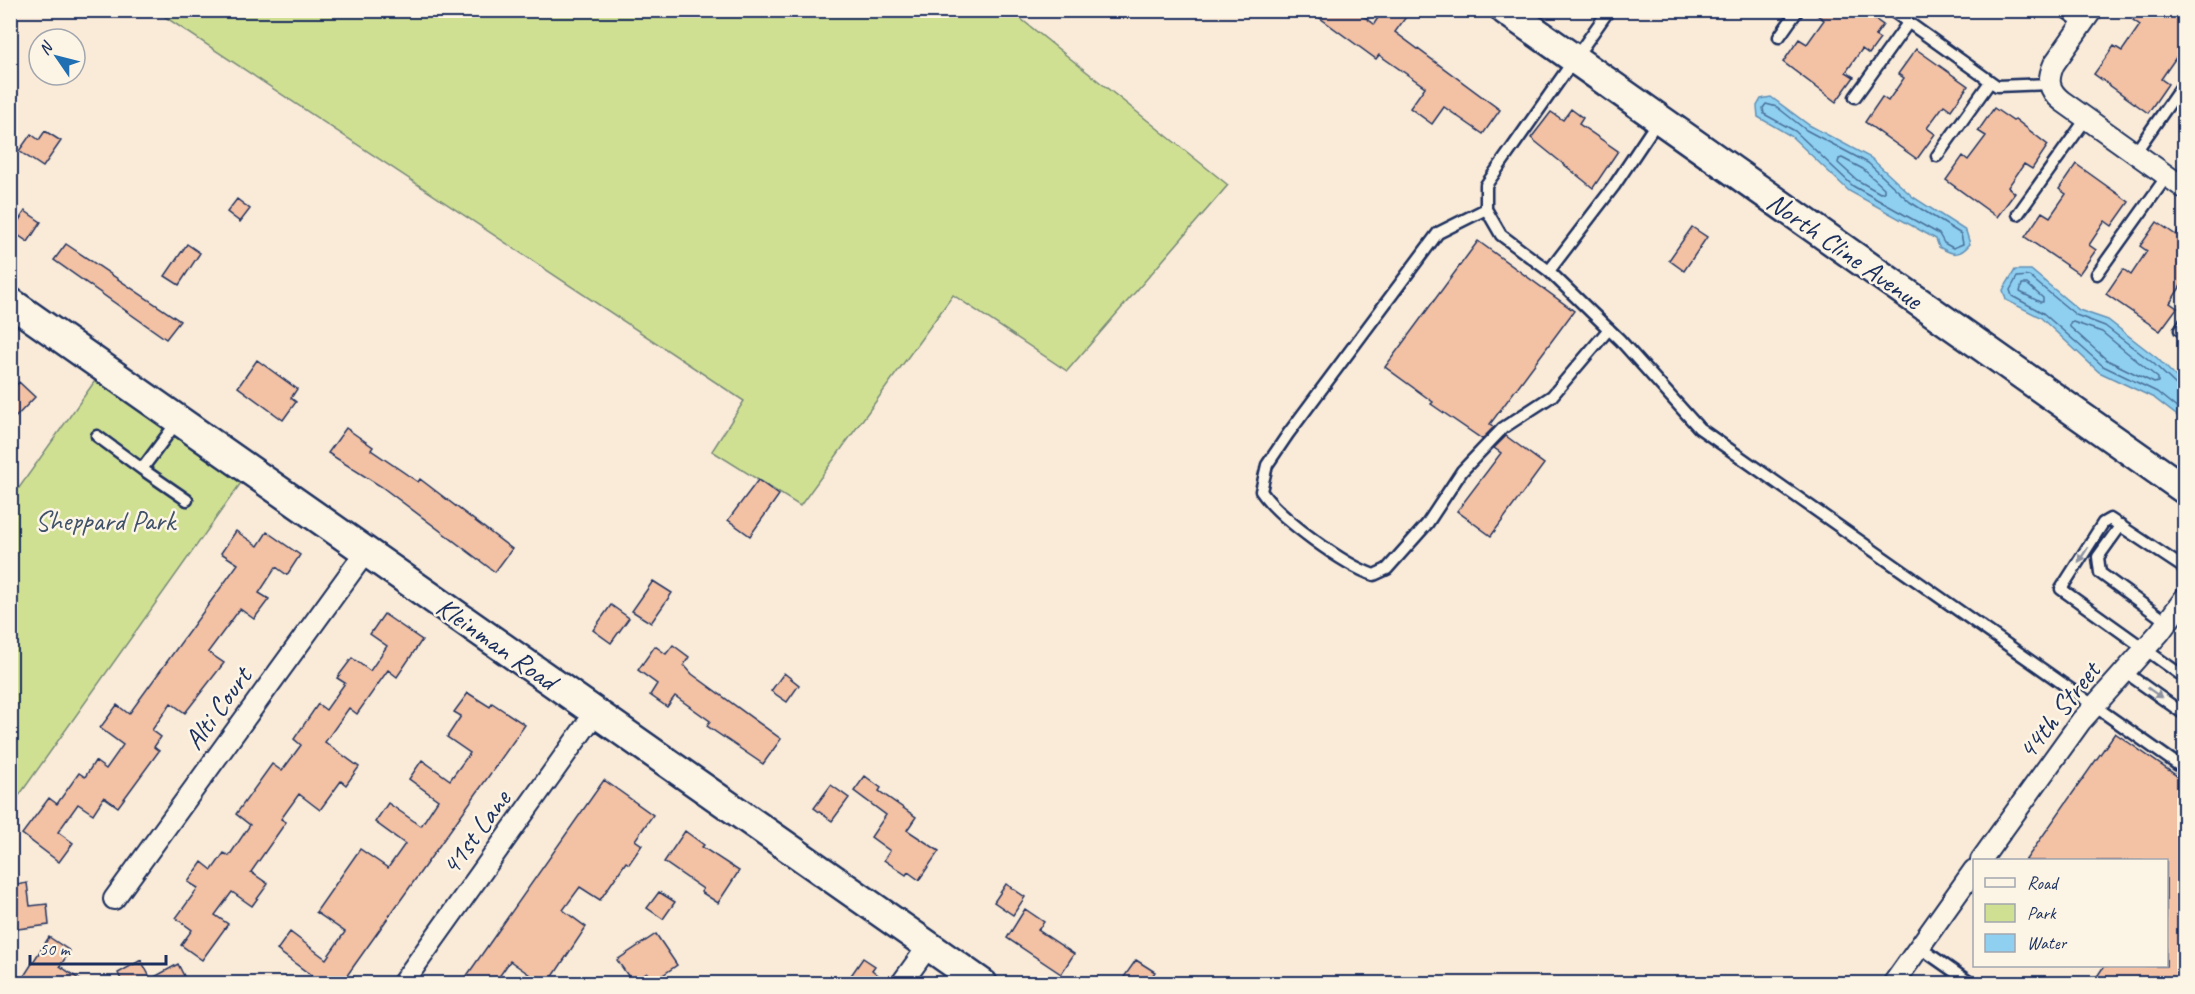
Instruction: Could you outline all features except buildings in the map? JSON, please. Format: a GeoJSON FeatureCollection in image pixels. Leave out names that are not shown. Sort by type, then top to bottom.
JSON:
{"type":"FeatureCollection","features":[{"type":"Feature","properties":{"kind":"street","name":"North Cline Avenue"},"geometry":{"type":"LineString","coordinates":[[1505,10],[2184,489]]}},
{"type":"Feature","properties":{"kind":"street"},"geometry":{"type":"LineString","coordinates":[[2087,17],[2054,64],[2050,74],[2050,84],[2055,96],[2184,188]]}},
{"type":"Feature","properties":{"kind":"street","name":"Kleinman Road"},"geometry":{"type":"LineString","coordinates":[[10,302],[367,550],[982,984]]}},
{"type":"Feature","properties":{"kind":"street","name":"Alti Court"},"geometry":{"type":"LineString","coordinates":[[114,899],[367,550]]}},
{"type":"Feature","properties":{"kind":"street","name":"44th Street"},"geometry":{"type":"LineString","coordinates":[[1982,859],[2093,707],[2168,622],[2184,599]]}},
{"type":"Feature","properties":{"kind":"street","name":"41st Lane"},"geometry":{"type":"LineString","coordinates":[[402,984],[595,713]]}},
{"type":"Feature","properties":{"kind":"street"},"geometry":{"type":"LineString","coordinates":[[1893,984],[1973,871]]}},
{"type":"Feature","properties":{"kind":"street"},"geometry":{"type":"LineString","coordinates":[[901,984],[929,945]]}},
{"type":"Feature","properties":{"kind":"lane"},"geometry":{"type":"LineString","coordinates":[[1609,10],[1486,185],[1486,209],[1501,235],[1549,271],[1609,329],[1699,428],[2184,770]]}},
{"type":"Feature","properties":{"kind":"lane"},"geometry":{"type":"LineString","coordinates":[[1779,37],[1798,10]]}},
{"type":"Feature","properties":{"kind":"lane"},"geometry":{"type":"LineString","coordinates":[[1890,10],[1990,82],[2005,87],[2050,84]]}},
{"type":"Feature","properties":{"kind":"lane"},"geometry":{"type":"LineString","coordinates":[[2063,10],[2087,17]]}},
{"type":"Feature","properties":{"kind":"lane"},"geometry":{"type":"LineString","coordinates":[[1855,97],[1908,23]]}},
{"type":"Feature","properties":{"kind":"lane"},"geometry":{"type":"LineString","coordinates":[[1937,156],[1990,82]]}},
{"type":"Feature","properties":{"kind":"lane"},"geometry":{"type":"LineString","coordinates":[[2135,153],[2184,83]]}},
{"type":"Feature","properties":{"kind":"lane"},"geometry":{"type":"LineString","coordinates":[[1549,271],[1614,186],[1659,119]]}},
{"type":"Feature","properties":{"kind":"lane"},"geometry":{"type":"LineString","coordinates":[[2018,214],[2086,119]]}},
{"type":"Feature","properties":{"kind":"lane"},"geometry":{"type":"LineString","coordinates":[[2097,274],[2167,176]]}},
{"type":"Feature","properties":{"kind":"lane"},"geometry":{"type":"LineString","coordinates":[[1486,209],[1438,233],[1288,434],[1267,465],[1261,491],[1271,506],[1356,569],[1374,575],[1387,569],[1427,524],[1462,471],[1503,428],[1552,396],[1609,329]]}},
{"type":"Feature","properties":{"kind":"lane"},"geometry":{"type":"LineString","coordinates":[[142,469],[179,419]]}},
{"type":"Feature","properties":{"kind":"lane"},"geometry":{"type":"LineString","coordinates":[[96,436],[187,500]]}},
{"type":"Feature","properties":{"kind":"lane"},"geometry":{"type":"LineString","coordinates":[[2184,568],[2110,519],[2103,523],[2061,589],[2184,677]]}},
{"type":"Feature","properties":{"kind":"lane"},"geometry":{"type":"LineString","coordinates":[[2121,525],[2098,556],[2100,573],[2168,622]]}},
{"type":"Feature","properties":{"kind":"lane"},"geometry":{"type":"LineString","coordinates":[[2125,672],[2184,714]]}},
{"type":"Feature","properties":{"kind":"lane"},"geometry":{"type":"LineString","coordinates":[[1919,947],[1972,984]]}},
{"type":"Feature","properties":{"kind":"green space"},"geometry":{"type":"Polygon","coordinates":[[[156,11],[1011,11],[1228,185],[1067,371],[953,295],[800,506],[712,451],[744,401],[156,11]]]}},
{"type":"Feature","properties":{"kind":"green space","name":"Sheppard Park"},"geometry":{"type":"Polygon","coordinates":[[[97,378],[243,480],[11,807],[11,482],[19,488],[97,378]]]}},
{"type":"Feature","properties":{"kind":"water"},"geometry":{"type":"Polygon","coordinates":[[[1771,97],[1809,125],[1871,158],[1913,197],[1966,231],[1970,244],[1959,253],[1948,252],[1939,247],[1936,239],[1849,191],[1791,136],[1758,117],[1757,106],[1761,99],[1771,97]]]}},
{"type":"Feature","properties":{"kind":"water"},"geometry":{"type":"Polygon","coordinates":[[[2015,270],[2031,270],[2079,310],[2108,320],[2157,358],[2184,385],[2184,421],[2154,398],[2099,372],[2040,317],[2006,300],[2003,290],[2015,270]]]}}]}
